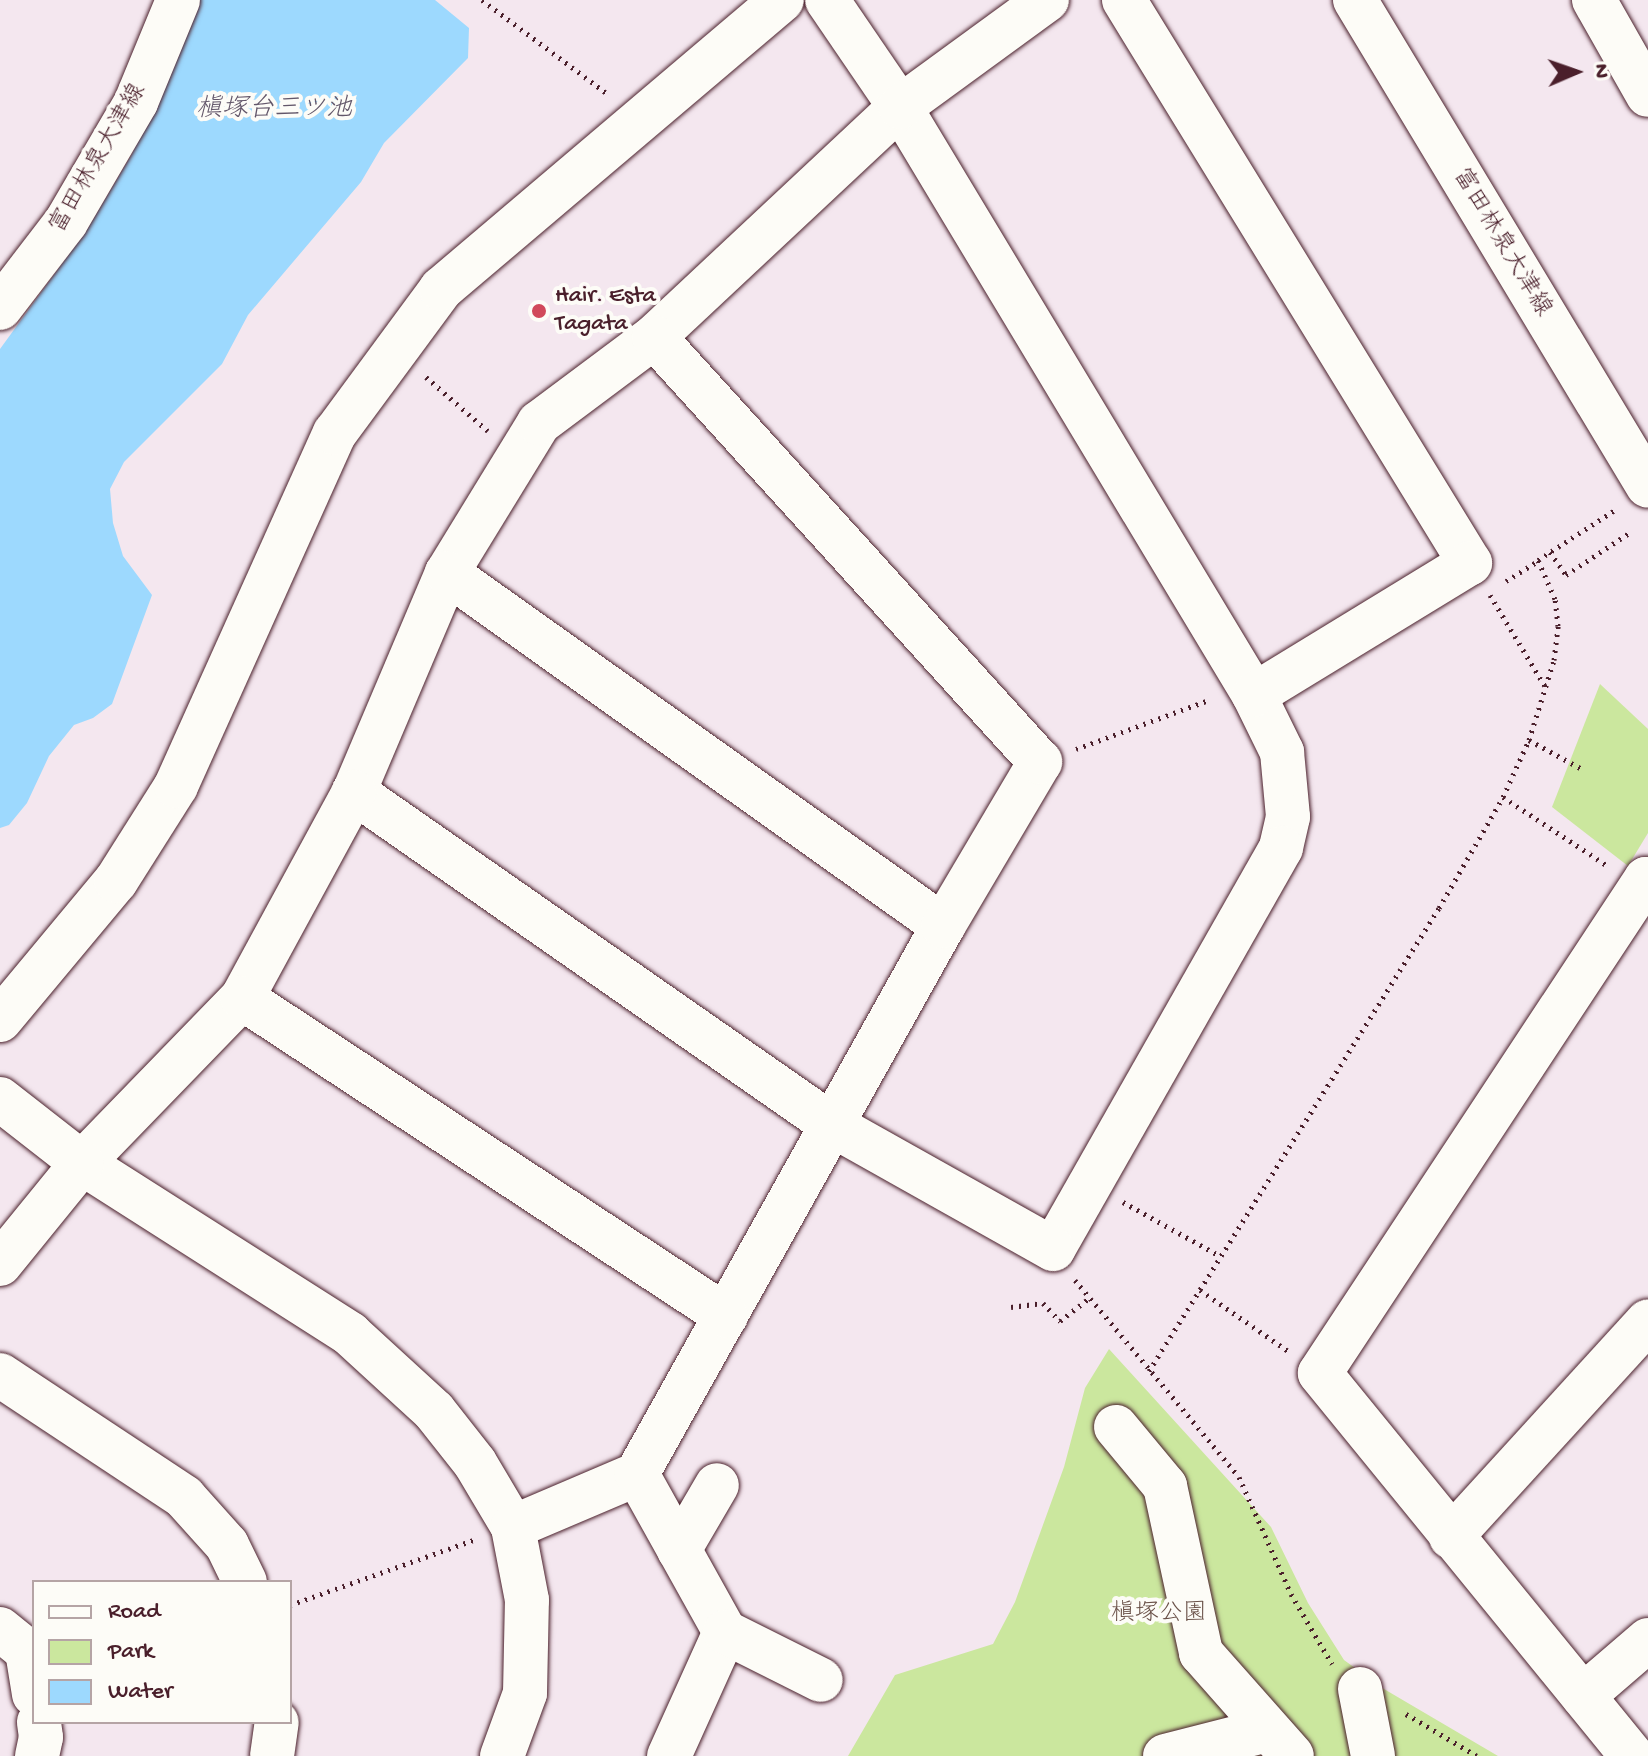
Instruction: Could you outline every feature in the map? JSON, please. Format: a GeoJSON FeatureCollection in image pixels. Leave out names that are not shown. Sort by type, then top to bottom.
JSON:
{"type":"FeatureCollection","features":[{"type":"Feature","properties":{"kind":"street","name":"富田林泉大津線"},"geometry":{"type":"LineString","coordinates":[[0,308],[66,222],[136,102],[178,0]]}},
{"type":"Feature","properties":{"kind":"street"},"geometry":{"type":"LineString","coordinates":[[0,1020],[116,881],[176,786],[335,433],[441,289],[643,121],[782,0]]}},
{"type":"Feature","properties":{"kind":"street"},"geometry":{"type":"LineString","coordinates":[[354,792],[832,1125],[1053,1249],[1281,848],[1288,817],[1282,752],[1251,690],[900,107],[827,0]]}},
{"type":"Feature","properties":{"kind":"street"},"geometry":{"type":"LineString","coordinates":[[0,1264],[82,1163],[242,998],[354,792],[447,573],[539,423],[654,337],[900,107],[1047,0]]}},
{"type":"Feature","properties":{"kind":"street"},"geometry":{"type":"LineString","coordinates":[[1124,0],[1479,578],[1251,690]]}},
{"type":"Feature","properties":{"kind":"street","name":"富田林泉大津線"},"geometry":{"type":"LineString","coordinates":[[1355,0],[1648,486]]}},
{"type":"Feature","properties":{"kind":"street"},"geometry":{"type":"LineString","coordinates":[[1594,0],[1648,95]]}},
{"type":"Feature","properties":{"kind":"street"},"geometry":{"type":"LineString","coordinates":[[513,1527],[637,1474],[943,926],[1040,762],[654,337]]}},
{"type":"Feature","properties":{"kind":"street"},"geometry":{"type":"LineString","coordinates":[[447,573],[943,926]]}},
{"type":"Feature","properties":{"kind":"street"},"geometry":{"type":"LineString","coordinates":[[1632,1756],[1320,1373],[1644,886]]}},
{"type":"Feature","properties":{"kind":"street"},"geometry":{"type":"LineString","coordinates":[[242,998],[726,1316]]}},
{"type":"Feature","properties":{"kind":"street"},"geometry":{"type":"LineString","coordinates":[[0,1099],[82,1163],[350,1334],[434,1411],[475,1463],[513,1527],[527,1600],[525,1693],[502,1756]]}},
{"type":"Feature","properties":{"kind":"street"},"geometry":{"type":"LineString","coordinates":[[1451,1537],[1648,1321]]}},
{"type":"Feature","properties":{"kind":"street"},"geometry":{"type":"LineString","coordinates":[[0,1375],[184,1497],[227,1545],[244,1580]]}},
{"type":"Feature","properties":{"kind":"street"},"geometry":{"type":"LineString","coordinates":[[1116,1427],[1165,1486],[1201,1653],[1280,1743]]}},
{"type":"Feature","properties":{"kind":"street"},"geometry":{"type":"LineString","coordinates":[[637,1474],[725,1632],[821,1680]]}},
{"type":"Feature","properties":{"kind":"street"},"geometry":{"type":"LineString","coordinates":[[679,1550],[717,1485]]}},
{"type":"Feature","properties":{"kind":"street"},"geometry":{"type":"LineString","coordinates":[[0,1629],[27,1651],[32,1682]]}},
{"type":"Feature","properties":{"kind":"street"},"geometry":{"type":"LineString","coordinates":[[669,1756],[725,1632]]}},
{"type":"Feature","properties":{"kind":"street"},"geometry":{"type":"LineString","coordinates":[[1583,1696],[1648,1640]]}},
{"type":"Feature","properties":{"kind":"street"},"geometry":{"type":"LineString","coordinates":[[1360,1689],[1373,1756]]}},
{"type":"Feature","properties":{"kind":"street"},"geometry":{"type":"LineString","coordinates":[[37,1756],[41,1737],[39,1724]]}},
{"type":"Feature","properties":{"kind":"street"},"geometry":{"type":"LineString","coordinates":[[272,1756],[277,1724]]}},
{"type":"Feature","properties":{"kind":"street"},"geometry":{"type":"LineString","coordinates":[[1165,1756],[1280,1743]]}},
{"type":"Feature","properties":{"kind":"path"},"geometry":{"type":"LineString","coordinates":[[482,0],[643,121]]}},
{"type":"Feature","properties":{"kind":"path"},"geometry":{"type":"LineString","coordinates":[[396,350],[518,458]]}},
{"type":"Feature","properties":{"kind":"path"},"geometry":{"type":"LineString","coordinates":[[1546,687],[1479,578],[1538,560],[1586,528]]}},
{"type":"Feature","properties":{"kind":"path"},"geometry":{"type":"LineString","coordinates":[[1550,552],[1566,575],[1629,533]]}},
{"type":"Feature","properties":{"kind":"path"},"geometry":{"type":"LineString","coordinates":[[1149,1371],[1439,908],[1503,797],[1529,740],[1554,660],[1558,626],[1555,599],[1538,560]]}},
{"type":"Feature","properties":{"kind":"path"},"geometry":{"type":"LineString","coordinates":[[1040,762],[1251,690]]}},
{"type":"Feature","properties":{"kind":"path"},"geometry":{"type":"LineString","coordinates":[[1529,740],[1582,769]]}},
{"type":"Feature","properties":{"kind":"path"},"geometry":{"type":"LineString","coordinates":[[1503,797],[1644,886]]}},
{"type":"Feature","properties":{"kind":"path"},"geometry":{"type":"LineString","coordinates":[[1091,1185],[1220,1256]]}},
{"type":"Feature","properties":{"kind":"path"},"geometry":{"type":"LineString","coordinates":[[1053,1249],[1088,1299],[1239,1477],[1266,1543],[1326,1659],[1360,1689],[1477,1756]]}},
{"type":"Feature","properties":{"kind":"path"},"geometry":{"type":"LineString","coordinates":[[1200,1290],[1320,1373]]}},
{"type":"Feature","properties":{"kind":"path"},"geometry":{"type":"LineString","coordinates":[[1011,1307],[1043,1303],[1060,1321],[1088,1299]]}},
{"type":"Feature","properties":{"kind":"path"},"geometry":{"type":"LineString","coordinates":[[292,1604],[513,1527]]}},
{"type":"Feature","properties":{"kind":"green space"},"geometry":{"type":"Polygon","coordinates":[[[1600,684],[1648,729],[1648,833],[1628,866],[1552,807],[1600,684]]]}},
{"type":"Feature","properties":{"kind":"green space","name":"槇塚公園"},"geometry":{"type":"Polygon","coordinates":[[[1109,1349],[1271,1527],[1308,1603],[1344,1660],[1384,1689],[1498,1756],[848,1756],[895,1675],[993,1644],[1015,1602],[1064,1467],[1085,1388],[1109,1349]]]}},
{"type":"Feature","properties":{"kind":"water","name":"槇塚台三ツ池"},"geometry":{"type":"Polygon","coordinates":[[[200,0],[435,0],[469,28],[468,58],[384,143],[361,182],[248,315],[222,364],[124,462],[110,489],[113,523],[123,556],[152,595],[112,704],[93,718],[74,725],[49,756],[27,803],[9,825],[0,828],[0,349],[88,228],[132,154],[200,0]]]}},
{"type":"Feature","properties":{"kind":"place","name":"Hair. Esta Tagata"},"geometry":{"type":"Point","coordinates":[539,311]}}]}
